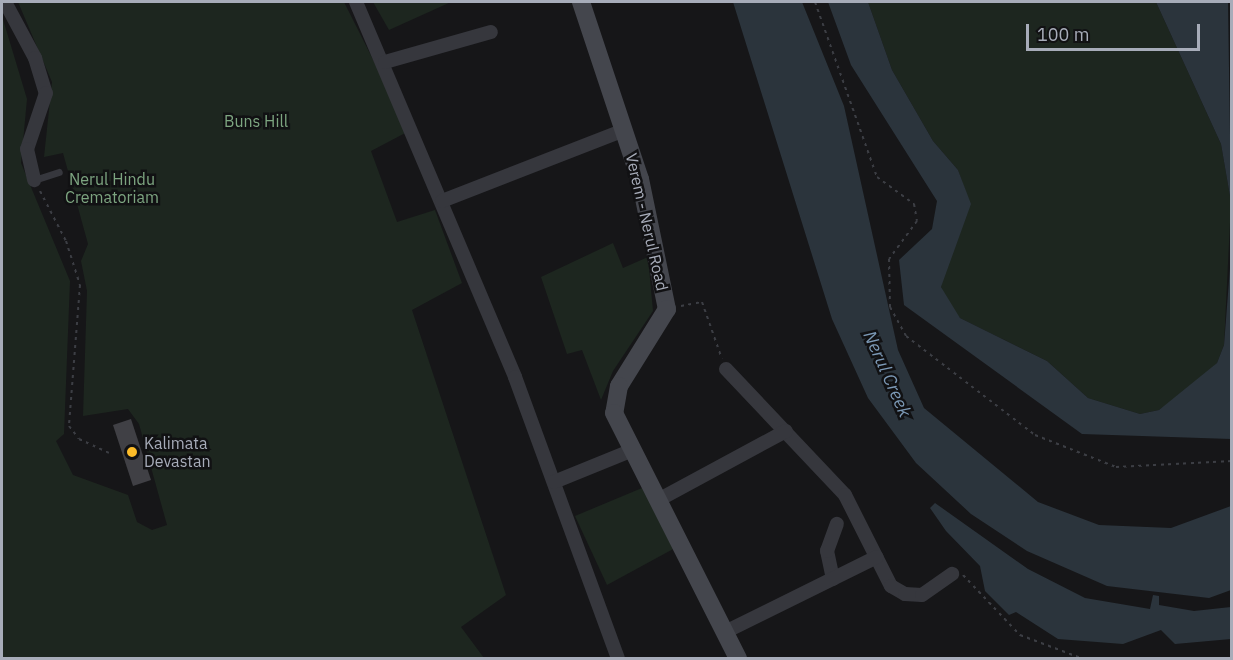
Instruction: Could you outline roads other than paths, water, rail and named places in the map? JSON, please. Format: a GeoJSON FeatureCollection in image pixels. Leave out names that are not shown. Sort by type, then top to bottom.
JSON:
{"type":"FeatureCollection","features":[{"type":"Feature","properties":{"kind":"main road","name":"Verem - Nerul Road"},"geometry":{"type":"LineString","coordinates":[[581,2],[640,179],[667,309],[614,399],[615,416],[660,499],[738,658]]}},
{"type":"Feature","properties":{"kind":"street"},"geometry":{"type":"LineString","coordinates":[[6,2],[35,58],[46,93],[27,149],[34,180]]}},
{"type":"Feature","properties":{"kind":"street"},"geometry":{"type":"LineString","coordinates":[[356,2],[385,62],[442,201],[554,482],[618,658]]}},
{"type":"Feature","properties":{"kind":"street"},"geometry":{"type":"LineString","coordinates":[[385,62],[491,32]]}},
{"type":"Feature","properties":{"kind":"street"},"geometry":{"type":"LineString","coordinates":[[442,201],[624,130]]}},
{"type":"Feature","properties":{"kind":"street"},"geometry":{"type":"LineString","coordinates":[[726,369],[845,495],[891,586],[905,594],[922,595],[952,574]]}},
{"type":"Feature","properties":{"kind":"street"},"geometry":{"type":"LineString","coordinates":[[660,499],[786,431]]}},
{"type":"Feature","properties":{"kind":"street"},"geometry":{"type":"LineString","coordinates":[[554,482],[633,450]]}},
{"type":"Feature","properties":{"kind":"street"},"geometry":{"type":"LineString","coordinates":[[833,579],[827,551],[837,524]]}},
{"type":"Feature","properties":{"kind":"street"},"geometry":{"type":"LineString","coordinates":[[725,632],[877,558]]}},
{"type":"Feature","properties":{"kind":"lane"},"geometry":{"type":"LineString","coordinates":[[34,180],[59,172]]}},
{"type":"Feature","properties":{"kind":"water","name":"Nerul Creek"},"geometry":{"type":"Polygon","coordinates":[[[733,2],[802,2],[844,106],[898,350],[924,408],[1038,502],[1099,525],[1171,528],[1231,506],[1231,590],[1209,598],[1107,586],[1027,551],[971,514],[916,463],[868,398],[832,319],[733,2]]]}},
{"type":"Feature","properties":{"kind":"water"},"geometry":{"type":"Polygon","coordinates":[[[828,2],[868,2],[892,70],[933,141],[958,170],[971,204],[941,287],[960,318],[1047,361],[1088,398],[1140,414],[1159,410],[1217,363],[1224,345],[1231,255],[1231,439],[1082,434],[904,305],[899,260],[932,229],[937,201],[851,65],[828,2]]]}},
{"type":"Feature","properties":{"kind":"water"},"geometry":{"type":"Polygon","coordinates":[[[1156,2],[1228,2],[1231,202],[1221,144],[1156,2]]]}},
{"type":"Feature","properties":{"kind":"water"},"geometry":{"type":"Polygon","coordinates":[[[935,503],[1028,569],[1085,598],[1150,609],[1153,595],[1159,596],[1159,605],[1194,611],[1231,607],[1231,639],[1175,644],[1161,630],[1123,644],[1058,639],[1016,612],[1009,615],[985,591],[980,566],[946,531],[930,508],[935,503]]]}},
{"type":"Feature","properties":{"kind":"place","name":"Kalimata Devastan"},"geometry":{"type":"Point","coordinates":[132,452]}},
{"type":"Feature","properties":{"kind":"park label","name":"Buns Hill"},"geometry":{"type":"Point","coordinates":[256,121]}},
{"type":"Feature","properties":{"kind":"park label","name":"Nerul Hindu Crematoriam"},"geometry":{"type":"Point","coordinates":[112,188]}}]}
